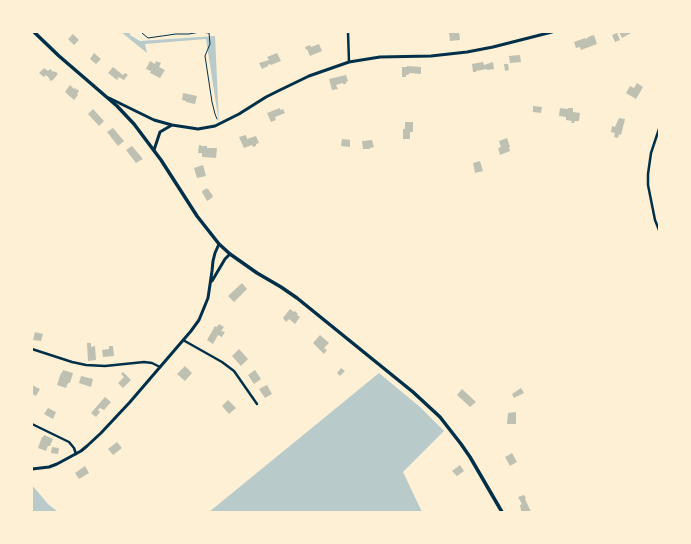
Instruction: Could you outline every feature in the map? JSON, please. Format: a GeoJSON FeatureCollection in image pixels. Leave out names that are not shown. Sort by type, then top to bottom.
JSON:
{"type":"FeatureCollection","features":[{"type":"Feature","properties":{"kind":"main road"},"geometry":{"type":"LineString","coordinates":[[34,32],[59,56],[117,106],[134,124],[154,150],[197,216],[219,244],[230,254],[257,273],[296,298],[423,400],[440,417],[461,444],[502,512]]}},
{"type":"Feature","properties":{"kind":"street"},"geometry":{"type":"LineString","coordinates":[[348,32],[349,62]]}},
{"type":"Feature","properties":{"kind":"street"},"geometry":{"type":"LineString","coordinates":[[106,96],[154,120],[172,125],[198,129],[220,124],[278,91],[316,73],[349,62],[380,57],[431,56],[481,50],[552,32]]}},
{"type":"Feature","properties":{"kind":"street"},"geometry":{"type":"LineString","coordinates":[[154,150],[160,132],[172,125]]}},
{"type":"Feature","properties":{"kind":"street"},"geometry":{"type":"LineString","coordinates":[[659,129],[652,153],[648,174],[648,185],[655,220],[659,230]]}},
{"type":"Feature","properties":{"kind":"street"},"geometry":{"type":"LineString","coordinates":[[32,469],[49,467],[57,464],[88,446],[191,332],[199,320],[208,298],[214,253],[219,244]]}},
{"type":"Feature","properties":{"kind":"street"},"geometry":{"type":"LineString","coordinates":[[211,282],[225,259],[230,254]]}},
{"type":"Feature","properties":{"kind":"street"},"geometry":{"type":"LineString","coordinates":[[183,340],[222,362],[234,371],[257,404]]}},
{"type":"Feature","properties":{"kind":"street"},"geometry":{"type":"LineString","coordinates":[[32,350],[86,365],[105,366],[144,362],[152,363],[160,368]]}},
{"type":"Feature","properties":{"kind":"street"},"geometry":{"type":"LineString","coordinates":[[32,424],[69,442],[74,448],[76,454]]}},
{"type":"Feature","properties":{"kind":"path"},"geometry":{"type":"LineString","coordinates":[[141,32],[148,38],[200,32],[209,33],[210,44],[205,56],[214,114],[220,124]]}},
{"type":"Feature","properties":{"kind":"shaded area"},"geometry":{"type":"Polygon","coordinates":[[[121,32],[130,32],[130,35],[140,41],[215,36],[219,123],[206,39],[145,44],[147,53],[121,32]]]}},
{"type":"Feature","properties":{"kind":"shaded area"},"geometry":{"type":"Polygon","coordinates":[[[379,373],[420,407],[444,431],[403,472],[422,512],[209,512],[379,373]]]}},
{"type":"Feature","properties":{"kind":"shaded area"},"geometry":{"type":"Polygon","coordinates":[[[32,485],[48,504],[58,512],[32,512],[32,485]]]}},
{"type":"Feature","properties":{"kind":"building"},"geometry":{"type":"Polygon","coordinates":[[[449,32],[459,32],[460,40],[450,41],[449,32]]]}},
{"type":"Feature","properties":{"kind":"building"},"geometry":{"type":"Polygon","coordinates":[[[619,32],[633,32],[622,38],[619,32]]]}},
{"type":"Feature","properties":{"kind":"building"},"geometry":{"type":"Polygon","coordinates":[[[617,33],[620,40],[615,42],[612,35],[617,33]]]}},
{"type":"Feature","properties":{"kind":"building"},"geometry":{"type":"Polygon","coordinates":[[[73,34],[79,40],[74,45],[68,39],[73,34]]]}},
{"type":"Feature","properties":{"kind":"building"},"geometry":{"type":"Polygon","coordinates":[[[594,35],[597,44],[581,50],[580,47],[576,48],[574,42],[594,35]]]}},
{"type":"Feature","properties":{"kind":"building"},"geometry":{"type":"Polygon","coordinates":[[[319,44],[322,51],[310,56],[305,47],[310,45],[311,47],[319,44]]]}},
{"type":"Feature","properties":{"kind":"building"},"geometry":{"type":"Polygon","coordinates":[[[94,53],[101,59],[96,64],[90,59],[94,53]]]}},
{"type":"Feature","properties":{"kind":"building"},"geometry":{"type":"Polygon","coordinates":[[[277,53],[281,61],[271,65],[270,64],[262,69],[259,63],[269,60],[267,57],[277,53]]]}},
{"type":"Feature","properties":{"kind":"building"},"geometry":{"type":"Polygon","coordinates":[[[520,55],[521,62],[510,63],[509,56],[520,55]]]}},
{"type":"Feature","properties":{"kind":"building"},"geometry":{"type":"Polygon","coordinates":[[[150,61],[155,64],[156,61],[161,63],[159,67],[165,70],[160,78],[150,73],[151,71],[146,69],[150,61]]]}},
{"type":"Feature","properties":{"kind":"building"},"geometry":{"type":"Polygon","coordinates":[[[483,62],[484,65],[493,62],[494,69],[473,72],[472,64],[483,62]]]}},
{"type":"Feature","properties":{"kind":"building"},"geometry":{"type":"Polygon","coordinates":[[[504,64],[508,64],[509,70],[505,71],[504,64]]]}},
{"type":"Feature","properties":{"kind":"building"},"geometry":{"type":"Polygon","coordinates":[[[113,67],[123,75],[125,73],[128,75],[124,80],[119,77],[117,80],[108,73],[113,67]]]}},
{"type":"Feature","properties":{"kind":"building"},"geometry":{"type":"Polygon","coordinates":[[[402,67],[421,67],[421,74],[410,73],[406,75],[406,77],[402,77],[402,67]]]}},
{"type":"Feature","properties":{"kind":"building"},"geometry":{"type":"Polygon","coordinates":[[[44,68],[48,71],[50,69],[58,74],[52,81],[49,80],[50,79],[46,75],[44,77],[39,73],[44,68]]]}},
{"type":"Feature","properties":{"kind":"building"},"geometry":{"type":"Polygon","coordinates":[[[346,75],[348,81],[346,84],[343,83],[336,85],[338,89],[332,90],[329,79],[346,75]]]}},
{"type":"Feature","properties":{"kind":"building"},"geometry":{"type":"Polygon","coordinates":[[[637,83],[643,87],[636,99],[626,93],[630,86],[634,88],[637,83]]]}},
{"type":"Feature","properties":{"kind":"building"},"geometry":{"type":"Polygon","coordinates":[[[70,85],[79,91],[74,100],[65,92],[70,85]]]}},
{"type":"Feature","properties":{"kind":"building"},"geometry":{"type":"Polygon","coordinates":[[[183,93],[197,96],[195,104],[182,100],[183,93]]]}},
{"type":"Feature","properties":{"kind":"building"},"geometry":{"type":"Polygon","coordinates":[[[533,106],[542,107],[541,113],[533,112],[533,106]]]}},
{"type":"Feature","properties":{"kind":"building"},"geometry":{"type":"Polygon","coordinates":[[[280,108],[280,110],[283,109],[285,113],[275,117],[276,120],[271,122],[267,113],[280,108]]]}},
{"type":"Feature","properties":{"kind":"building"},"geometry":{"type":"Polygon","coordinates":[[[560,108],[573,108],[573,112],[580,113],[579,121],[571,123],[572,121],[566,120],[566,117],[559,116],[560,108]]]}},
{"type":"Feature","properties":{"kind":"building"},"geometry":{"type":"Polygon","coordinates":[[[93,109],[104,121],[99,126],[88,114],[93,109]]]}},
{"type":"Feature","properties":{"kind":"building"},"geometry":{"type":"Polygon","coordinates":[[[619,118],[625,119],[621,135],[619,134],[618,138],[614,137],[615,133],[611,132],[612,126],[615,127],[619,118]]]}},
{"type":"Feature","properties":{"kind":"building"},"geometry":{"type":"Polygon","coordinates":[[[405,122],[413,122],[413,132],[410,132],[410,139],[403,139],[405,122]]]}},
{"type":"Feature","properties":{"kind":"building"},"geometry":{"type":"Polygon","coordinates":[[[113,128],[124,141],[118,146],[107,132],[113,128]]]}},
{"type":"Feature","properties":{"kind":"building"},"geometry":{"type":"Polygon","coordinates":[[[246,135],[247,139],[256,136],[259,143],[253,147],[252,145],[244,148],[239,137],[246,135]]]}},
{"type":"Feature","properties":{"kind":"building"},"geometry":{"type":"Polygon","coordinates":[[[507,138],[510,151],[500,155],[498,148],[501,147],[499,141],[507,138]]]}},
{"type":"Feature","properties":{"kind":"building"},"geometry":{"type":"Polygon","coordinates":[[[342,139],[350,140],[350,147],[341,146],[342,139]]]}},
{"type":"Feature","properties":{"kind":"building"},"geometry":{"type":"Polygon","coordinates":[[[372,140],[374,147],[370,149],[363,149],[362,141],[372,140]]]}},
{"type":"Feature","properties":{"kind":"building"},"geometry":{"type":"Polygon","coordinates":[[[199,145],[207,146],[207,148],[217,148],[216,158],[202,157],[202,153],[198,153],[199,145]]]}},
{"type":"Feature","properties":{"kind":"building"},"geometry":{"type":"Polygon","coordinates":[[[132,146],[143,159],[136,163],[126,150],[132,146]]]}},
{"type":"Feature","properties":{"kind":"building"},"geometry":{"type":"Polygon","coordinates":[[[480,161],[483,171],[475,173],[473,163],[480,161]]]}},
{"type":"Feature","properties":{"kind":"building"},"geometry":{"type":"Polygon","coordinates":[[[203,165],[206,176],[197,178],[194,168],[203,165]]]}},
{"type":"Feature","properties":{"kind":"building"},"geometry":{"type":"Polygon","coordinates":[[[207,188],[213,196],[207,201],[202,191],[207,188]]]}},
{"type":"Feature","properties":{"kind":"building"},"geometry":{"type":"Polygon","coordinates":[[[242,283],[247,289],[234,302],[228,296],[242,283]]]}},
{"type":"Feature","properties":{"kind":"building"},"geometry":{"type":"Polygon","coordinates":[[[290,309],[294,312],[295,311],[300,317],[295,324],[289,319],[286,322],[283,318],[290,309]]]}},
{"type":"Feature","properties":{"kind":"building"},"geometry":{"type":"Polygon","coordinates":[[[219,324],[224,327],[221,331],[225,332],[222,337],[218,335],[213,344],[207,340],[215,326],[217,327],[219,324]]]}},
{"type":"Feature","properties":{"kind":"building"},"geometry":{"type":"Polygon","coordinates":[[[35,332],[43,334],[41,341],[33,340],[35,332]]]}},
{"type":"Feature","properties":{"kind":"building"},"geometry":{"type":"Polygon","coordinates":[[[320,335],[329,343],[324,348],[327,350],[324,354],[313,343],[320,335]]]}},
{"type":"Feature","properties":{"kind":"building"},"geometry":{"type":"Polygon","coordinates":[[[87,343],[91,343],[91,347],[95,346],[96,360],[88,361],[87,343]]]}},
{"type":"Feature","properties":{"kind":"building"},"geometry":{"type":"Polygon","coordinates":[[[109,346],[113,346],[114,356],[103,357],[102,350],[109,349],[109,346]]]}},
{"type":"Feature","properties":{"kind":"building"},"geometry":{"type":"Polygon","coordinates":[[[239,349],[248,359],[241,366],[232,356],[239,349]]]}},
{"type":"Feature","properties":{"kind":"building"},"geometry":{"type":"Polygon","coordinates":[[[185,366],[192,373],[185,381],[177,374],[185,366]]]}},
{"type":"Feature","properties":{"kind":"building"},"geometry":{"type":"Polygon","coordinates":[[[341,368],[345,371],[340,376],[337,373],[341,368]]]}},
{"type":"Feature","properties":{"kind":"building"},"geometry":{"type":"Polygon","coordinates":[[[63,370],[73,373],[70,383],[68,383],[66,388],[57,385],[63,370]]]}},
{"type":"Feature","properties":{"kind":"building"},"geometry":{"type":"Polygon","coordinates":[[[255,370],[261,379],[254,384],[248,375],[255,370]]]}},
{"type":"Feature","properties":{"kind":"building"},"geometry":{"type":"Polygon","coordinates":[[[123,372],[131,380],[123,388],[118,383],[124,377],[121,374],[123,372]]]}},
{"type":"Feature","properties":{"kind":"building"},"geometry":{"type":"Polygon","coordinates":[[[81,376],[93,379],[91,387],[79,383],[81,376]]]}},
{"type":"Feature","properties":{"kind":"building"},"geometry":{"type":"Polygon","coordinates":[[[32,385],[40,389],[36,396],[32,394],[32,385]]]}},
{"type":"Feature","properties":{"kind":"building"},"geometry":{"type":"Polygon","coordinates":[[[267,385],[272,394],[265,398],[259,389],[267,385]]]}},
{"type":"Feature","properties":{"kind":"building"},"geometry":{"type":"Polygon","coordinates":[[[521,388],[524,393],[514,398],[512,394],[521,388]]]}},
{"type":"Feature","properties":{"kind":"building"},"geometry":{"type":"Polygon","coordinates":[[[462,389],[476,402],[470,407],[457,395],[462,389]]]}},
{"type":"Feature","properties":{"kind":"building"},"geometry":{"type":"Polygon","coordinates":[[[105,397],[111,402],[104,410],[100,408],[98,410],[100,412],[96,417],[91,413],[105,397]]]}},
{"type":"Feature","properties":{"kind":"building"},"geometry":{"type":"Polygon","coordinates":[[[228,400],[236,408],[229,414],[222,406],[228,400]]]}},
{"type":"Feature","properties":{"kind":"building"},"geometry":{"type":"Polygon","coordinates":[[[48,408],[56,412],[53,419],[44,414],[48,408]]]}},
{"type":"Feature","properties":{"kind":"building"},"geometry":{"type":"Polygon","coordinates":[[[516,412],[516,424],[507,424],[508,413],[516,412]]]}},
{"type":"Feature","properties":{"kind":"building"},"geometry":{"type":"Polygon","coordinates":[[[44,435],[53,439],[46,451],[38,448],[44,435]]]}},
{"type":"Feature","properties":{"kind":"building"},"geometry":{"type":"Polygon","coordinates":[[[117,442],[122,448],[113,455],[108,449],[117,442]]]}},
{"type":"Feature","properties":{"kind":"building"},"geometry":{"type":"Polygon","coordinates":[[[52,447],[59,448],[58,454],[51,453],[52,447]]]}},
{"type":"Feature","properties":{"kind":"building"},"geometry":{"type":"Polygon","coordinates":[[[512,453],[517,462],[510,466],[505,457],[512,453]]]}},
{"type":"Feature","properties":{"kind":"building"},"geometry":{"type":"Polygon","coordinates":[[[460,465],[464,471],[457,476],[452,471],[460,465]]]}},
{"type":"Feature","properties":{"kind":"building"},"geometry":{"type":"Polygon","coordinates":[[[85,466],[89,473],[79,479],[75,473],[85,466]]]}},
{"type":"Feature","properties":{"kind":"building"},"geometry":{"type":"Polygon","coordinates":[[[524,495],[531,512],[521,512],[520,505],[522,504],[518,497],[524,495]]]}}]}
